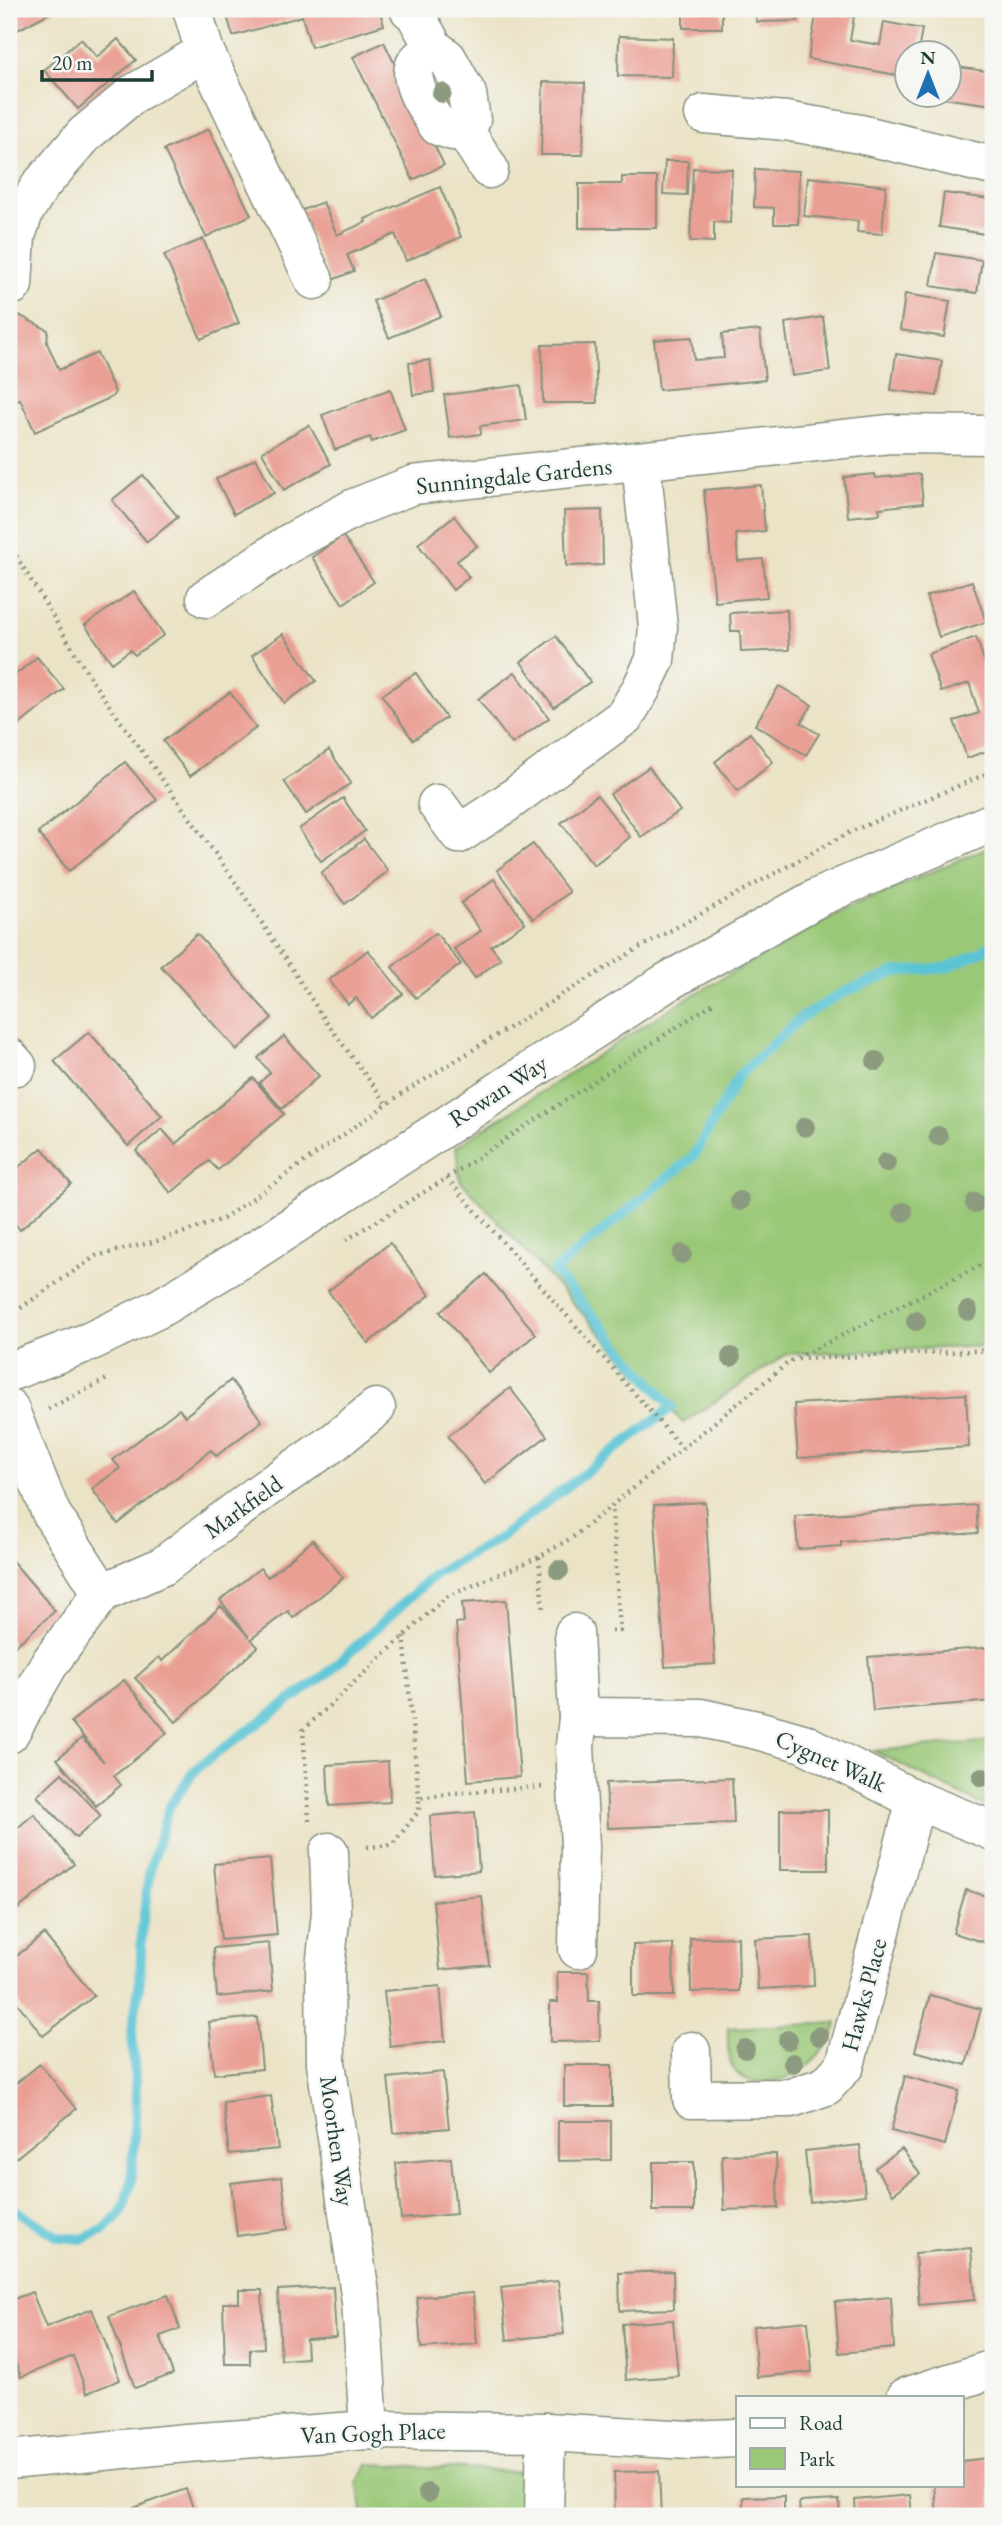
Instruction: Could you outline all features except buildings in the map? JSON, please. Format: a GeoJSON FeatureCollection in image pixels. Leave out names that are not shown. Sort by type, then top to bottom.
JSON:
{"type":"FeatureCollection","features":[{"type":"Feature","properties":{"kind":"street"},"geometry":{"type":"LineString","coordinates":[[192,9],[205,52],[314,280]]}},
{"type":"Feature","properties":{"kind":"street"},"geometry":{"type":"LineString","coordinates":[[410,9],[434,48],[447,58],[467,94],[471,120],[465,131],[489,169]]}},
{"type":"Feature","properties":{"kind":"street"},"geometry":{"type":"LineString","coordinates":[[13,285],[16,236],[24,212],[40,186],[85,134],[133,94],[205,52]]}},
{"type":"Feature","properties":{"kind":"street"},"geometry":{"type":"LineString","coordinates":[[704,114],[786,121],[860,134],[993,166]]}},
{"type":"Feature","properties":{"kind":"street","name":"Sunningdale Gardens"},"geometry":{"type":"LineString","coordinates":[[206,598],[288,544],[354,508],[413,485],[890,434],[993,435]]}},
{"type":"Feature","properties":{"kind":"street","name":"Sunningdale Gardens"},"geometry":{"type":"LineString","coordinates":[[437,804],[459,834],[505,804],[625,716],[636,698],[655,660],[658,627],[641,462]]}},
{"type":"Feature","properties":{"kind":"street","name":"Rowan Way"},"geometry":{"type":"LineString","coordinates":[[9,1372],[91,1341],[158,1309],[243,1258],[667,982],[819,897],[993,822]]}},
{"type":"Feature","properties":{"kind":"street","name":"Markfield"},"geometry":{"type":"LineString","coordinates":[[9,1734],[50,1664],[102,1593],[163,1566],[265,1489],[334,1442],[376,1408]]}},
{"type":"Feature","properties":{"kind":"street"},"geometry":{"type":"LineString","coordinates":[[13,1416],[51,1513],[102,1593]]}},
{"type":"Feature","properties":{"kind":"street"},"geometry":{"type":"LineString","coordinates":[[574,1633],[578,1717],[575,1746],[576,1784],[580,1846],[578,1949]]}},
{"type":"Feature","properties":{"kind":"street","name":"Cygnet Walk"},"geometry":{"type":"LineString","coordinates":[[578,1717],[701,1718],[757,1730],[803,1743],[916,1800],[993,1831]]}},
{"type":"Feature","properties":{"kind":"street","name":"Hawks Place"},"geometry":{"type":"LineString","coordinates":[[691,2050],[692,2099],[790,2098],[827,2086],[845,2065],[916,1800]]}},
{"type":"Feature","properties":{"kind":"street","name":"Moorhen Way"},"geometry":{"type":"LineString","coordinates":[[329,1852],[331,1912],[326,1968],[326,2063],[361,2301],[369,2430]]}},
{"type":"Feature","properties":{"kind":"street"},"geometry":{"type":"LineString","coordinates":[[909,2396],[993,2369]]}},
{"type":"Feature","properties":{"kind":"street","name":"Van Gogh Place"},"geometry":{"type":"LineString","coordinates":[[9,2460],[186,2443],[369,2430],[546,2432],[690,2440],[736,2438]]}},
{"type":"Feature","properties":{"kind":"street"},"geometry":{"type":"LineString","coordinates":[[544,2516],[546,2432]]}},
{"type":"Feature","properties":{"kind":"path"},"geometry":{"type":"LineString","coordinates":[[9,544],[94,684],[232,877],[327,1023],[387,1104]]}},
{"type":"Feature","properties":{"kind":"path"},"geometry":{"type":"LineString","coordinates":[[9,1316],[96,1256],[161,1240],[223,1219],[387,1104],[646,943],[849,832],[993,771]]}},
{"type":"Feature","properties":{"kind":"path"},"geometry":{"type":"LineString","coordinates":[[344,1242],[447,1178],[726,995]]}},
{"type":"Feature","properties":{"kind":"path"},"geometry":{"type":"LineString","coordinates":[[447,1178],[682,1448]]}},
{"type":"Feature","properties":{"kind":"path"},"geometry":{"type":"LineString","coordinates":[[404,1636],[419,1811],[392,1845],[329,1852],[311,1849],[303,1730],[404,1636],[446,1597],[539,1556],[573,1537],[794,1359],[993,1259]]}},
{"type":"Feature","properties":{"kind":"path"},"geometry":{"type":"LineString","coordinates":[[794,1359],[993,1350]]}},
{"type":"Feature","properties":{"kind":"path"},"geometry":{"type":"LineString","coordinates":[[13,1416],[112,1377]]}},
{"type":"Feature","properties":{"kind":"path"},"geometry":{"type":"LineString","coordinates":[[539,1556],[545,1635],[620,1631],[612,1504]]}},
{"type":"Feature","properties":{"kind":"path"},"geometry":{"type":"LineString","coordinates":[[419,1798],[576,1784]]}},
{"type":"Feature","properties":{"kind":"green space"},"geometry":{"type":"Polygon","coordinates":[[[993,845],[993,1346],[787,1354],[683,1423],[460,1180],[456,1147],[674,1006],[835,914],[993,845]]]}},
{"type":"Feature","properties":{"kind":"green space"},"geometry":{"type":"Polygon","coordinates":[[[993,1741],[993,1807],[987,1807],[873,1751],[993,1741]]]}},
{"type":"Feature","properties":{"kind":"green space"},"geometry":{"type":"Polygon","coordinates":[[[837,2023],[824,2050],[807,2067],[785,2079],[764,2082],[745,2079],[737,2074],[732,2066],[728,2028],[837,2023]]]}},
{"type":"Feature","properties":{"kind":"green space"},"geometry":{"type":"Polygon","coordinates":[[[369,2464],[524,2472],[532,2516],[363,2514],[357,2482],[369,2464]]]}},
{"type":"Feature","properties":{"kind":"waterway"},"geometry":{"type":"LineString","coordinates":[[9,2206],[58,2237],[82,2239],[104,2230],[121,2213],[131,2184],[136,2097],[132,2031],[140,1981],[142,1928],[150,1869],[169,1807],[192,1774],[203,1763],[324,1676],[435,1574],[498,1539],[672,1407],[554,1271],[694,1156],[739,1075],[802,1017],[844,992],[896,972],[946,968],[983,951],[993,943]]}}]}
